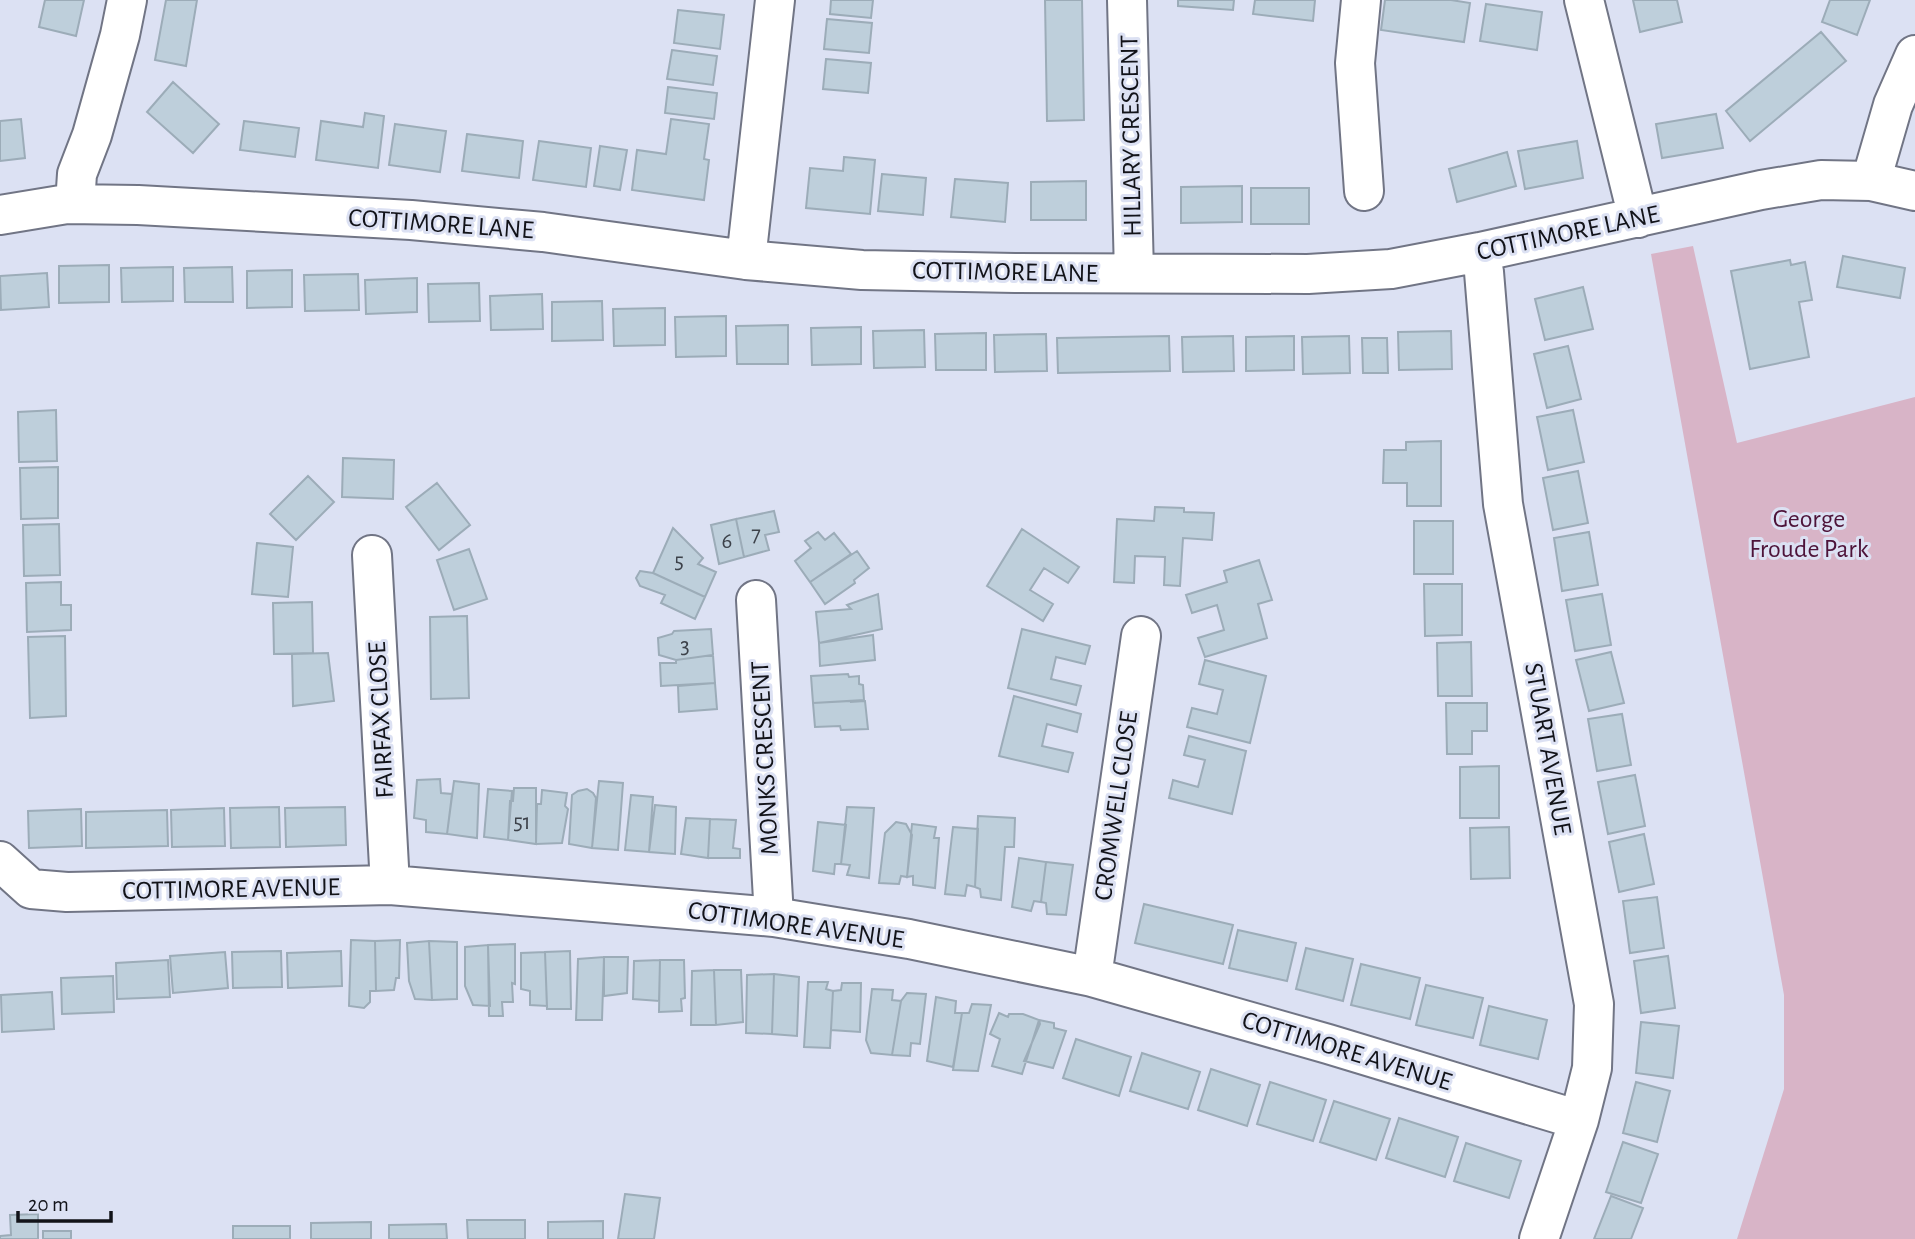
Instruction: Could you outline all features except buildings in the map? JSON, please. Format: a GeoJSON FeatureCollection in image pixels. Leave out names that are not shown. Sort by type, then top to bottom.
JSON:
{"type":"FeatureCollection","features":[{"type":"Feature","properties":{"kind":"street"},"geometry":{"type":"LineString","coordinates":[[75,204],[77,174],[92,135],[127,0]]}},
{"type":"Feature","properties":{"kind":"street"},"geometry":{"type":"LineString","coordinates":[[746,260],[775,0]]}},
{"type":"Feature","properties":{"kind":"street","name":"HILLARY CRESCENT"},"geometry":{"type":"LineString","coordinates":[[1127,0],[1134,273]]}},
{"type":"Feature","properties":{"kind":"street"},"geometry":{"type":"LineString","coordinates":[[1362,0],[1356,63],[1364,191]]}},
{"type":"Feature","properties":{"kind":"street"},"geometry":{"type":"LineString","coordinates":[[1584,0],[1638,218]]}},
{"type":"Feature","properties":{"kind":"street"},"geometry":{"type":"LineString","coordinates":[[1871,181],[1893,105],[1915,54]]}},
{"type":"Feature","properties":{"kind":"street","name":"COTTIMORE LANE"},"geometry":{"type":"LineString","coordinates":[[0,215],[75,204],[138,205],[424,221],[543,232],[746,260],[862,270],[1015,274],[1308,274],[1391,269],[1761,190],[1821,180],[1871,181],[1915,191]]}},
{"type":"Feature","properties":{"kind":"street","name":"STUART AVENUE"},"geometry":{"type":"LineString","coordinates":[[1479,252],[1484,271],[1503,504],[1594,1004],[1592,1068],[1539,1239]]}},
{"type":"Feature","properties":{"kind":"street","name":"FAIRFAX CLOSE"},"geometry":{"type":"LineString","coordinates":[[372,555],[390,886]]}},
{"type":"Feature","properties":{"kind":"street","name":"MONKS CRESCENT"},"geometry":{"type":"LineString","coordinates":[[756,600],[774,916]]}},
{"type":"Feature","properties":{"kind":"street","name":"CROMWELL CLOSE"},"geometry":{"type":"LineString","coordinates":[[1092,977],[1141,636]]}},
{"type":"Feature","properties":{"kind":"street","name":"COTTIMORE AVENUE"},"geometry":{"type":"LineString","coordinates":[[0,861],[31,889],[67,892],[390,886],[774,916],[909,939],[1092,977],[1328,1044],[1578,1120]]}},
{"type":"Feature","properties":{"kind":"green space","name":"George Froude Park"},"geometry":{"type":"Polygon","coordinates":[[[1693,246],[1737,443],[1915,397],[1915,1239],[1737,1239],[1784,1089],[1784,995],[1651,254],[1693,246]]]}}]}
